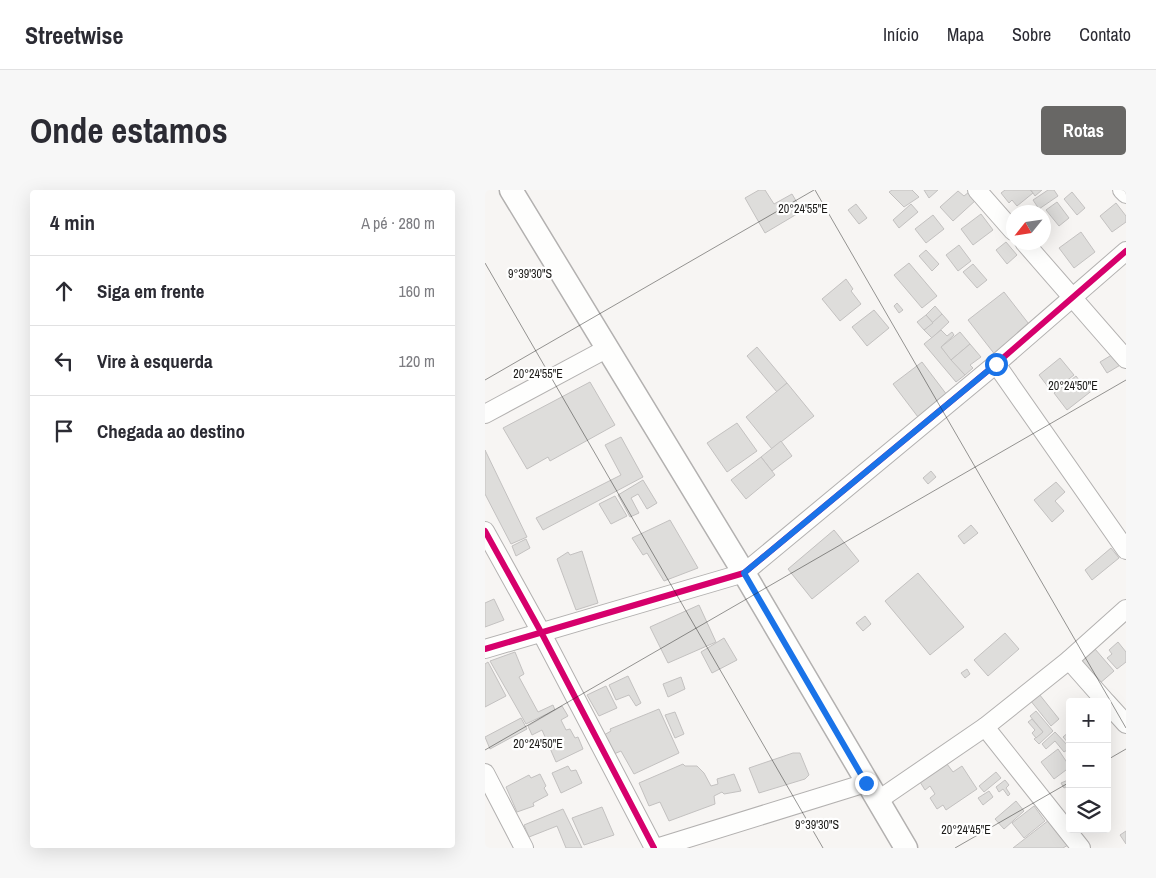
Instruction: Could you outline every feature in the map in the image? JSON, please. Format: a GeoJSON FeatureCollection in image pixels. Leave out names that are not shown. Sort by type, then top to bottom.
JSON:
{"type":"FeatureCollection","features":[{"type":"Feature","properties":{"kind":"main road"},"geometry":{"type":"LineString","coordinates":[[511,190],[744,573],[871,792],[906,848]]}},
{"type":"Feature","properties":{"kind":"street"},"geometry":{"type":"LineString","coordinates":[[977,190],[1006,223]]}},
{"type":"Feature","properties":{"kind":"street"},"geometry":{"type":"LineString","coordinates":[[1122,190],[1126,194]]}},
{"type":"Feature","properties":{"kind":"street"},"geometry":{"type":"LineString","coordinates":[[1031,250],[1126,359]]}},
{"type":"Feature","properties":{"kind":"street"},"geometry":{"type":"LineString","coordinates":[[485,649],[744,573],[996,364],[1126,251]]}},
{"type":"Feature","properties":{"kind":"street"},"geometry":{"type":"LineString","coordinates":[[485,414],[606,349]]}},
{"type":"Feature","properties":{"kind":"street"},"geometry":{"type":"LineString","coordinates":[[996,364],[1126,550]]}},
{"type":"Feature","properties":{"kind":"street"},"geometry":{"type":"LineString","coordinates":[[485,531],[541,632],[655,848],[871,792],[985,727],[1069,660],[1126,609]]}},
{"type":"Feature","properties":{"kind":"street"},"geometry":{"type":"LineString","coordinates":[[1069,660],[1103,698]]}},
{"type":"Feature","properties":{"kind":"street"},"geometry":{"type":"LineString","coordinates":[[1111,707],[1126,724]]}},
{"type":"Feature","properties":{"kind":"street"},"geometry":{"type":"LineString","coordinates":[[985,727],[1081,848]]}},
{"type":"Feature","properties":{"kind":"street"},"geometry":{"type":"LineString","coordinates":[[485,773],[524,848]]}},
{"type":"Feature","properties":{"kind":"building"},"geometry":{"type":"Polygon","coordinates":[[[759,190],[765,190],[774,204],[792,194],[802,211],[765,233],[745,198],[759,190]]]}},
{"type":"Feature","properties":{"kind":"building"},"geometry":{"type":"Polygon","coordinates":[[[892,190],[912,190],[919,197],[904,207],[889,192],[892,190]]]}},
{"type":"Feature","properties":{"kind":"building"},"geometry":{"type":"Polygon","coordinates":[[[924,190],[938,190],[929,198],[924,190]]]}},
{"type":"Feature","properties":{"kind":"building"},"geometry":{"type":"Polygon","coordinates":[[[1005,190],[1030,190],[1033,193],[1016,205],[1012,200],[1009,203],[1001,193],[1005,190]]]}},
{"type":"Feature","properties":{"kind":"building"},"geometry":{"type":"Polygon","coordinates":[[[1031,190],[1042,190],[1035,196],[1031,190]]]}},
{"type":"Feature","properties":{"kind":"building"},"geometry":{"type":"Polygon","coordinates":[[[1048,190],[1054,190],[1058,196],[1045,205],[1036,205],[1033,200],[1048,190]]]}},
{"type":"Feature","properties":{"kind":"building"},"geometry":{"type":"Polygon","coordinates":[[[958,191],[964,196],[969,192],[976,200],[953,221],[940,207],[958,191]]]}},
{"type":"Feature","properties":{"kind":"building"},"geometry":{"type":"Polygon","coordinates":[[[1072,192],[1085,208],[1077,215],[1064,199],[1072,192]]]}},
{"type":"Feature","properties":{"kind":"building"},"geometry":{"type":"Polygon","coordinates":[[[1057,202],[1069,218],[1059,226],[1051,216],[1051,206],[1057,202]]]}},
{"type":"Feature","properties":{"kind":"building"},"geometry":{"type":"Polygon","coordinates":[[[1116,203],[1126,216],[1126,222],[1112,232],[1100,216],[1116,203]]]}},
{"type":"Feature","properties":{"kind":"building"},"geometry":{"type":"Polygon","coordinates":[[[856,204],[867,218],[859,224],[848,210],[856,204]]]}},
{"type":"Feature","properties":{"kind":"building"},"geometry":{"type":"Polygon","coordinates":[[[911,204],[918,212],[899,228],[893,220],[911,204]]]}},
{"type":"Feature","properties":{"kind":"building"},"geometry":{"type":"Polygon","coordinates":[[[981,214],[993,230],[973,245],[961,229],[981,214]]]}},
{"type":"Feature","properties":{"kind":"building"},"geometry":{"type":"Polygon","coordinates":[[[933,215],[944,229],[926,243],[915,229],[933,215]]]}},
{"type":"Feature","properties":{"kind":"building"},"geometry":{"type":"Polygon","coordinates":[[[1081,232],[1095,252],[1074,268],[1059,248],[1081,232]]]}},
{"type":"Feature","properties":{"kind":"building"},"geometry":{"type":"Polygon","coordinates":[[[1006,242],[1006,250],[1013,250],[1017,255],[1007,264],[996,250],[1006,242]]]}},
{"type":"Feature","properties":{"kind":"building"},"geometry":{"type":"Polygon","coordinates":[[[959,245],[971,261],[958,271],[946,255],[959,245]]]}},
{"type":"Feature","properties":{"kind":"building"},"geometry":{"type":"Polygon","coordinates":[[[926,250],[939,264],[932,271],[919,256],[926,250]]]}},
{"type":"Feature","properties":{"kind":"building"},"geometry":{"type":"Polygon","coordinates":[[[909,263],[937,296],[922,308],[894,275],[909,263]]]}},
{"type":"Feature","properties":{"kind":"building"},"geometry":{"type":"Polygon","coordinates":[[[973,264],[987,280],[977,288],[963,272],[973,264]]]}},
{"type":"Feature","properties":{"kind":"building"},"geometry":{"type":"Polygon","coordinates":[[[846,279],[853,289],[851,291],[861,304],[840,321],[822,299],[846,279]]]}},
{"type":"Feature","properties":{"kind":"building"},"geometry":{"type":"Polygon","coordinates":[[[1004,292],[1032,328],[996,356],[968,320],[1004,292]]]}},
{"type":"Feature","properties":{"kind":"building"},"geometry":{"type":"Polygon","coordinates":[[[897,303],[903,310],[899,313],[894,306],[897,303]]]}},
{"type":"Feature","properties":{"kind":"building"},"geometry":{"type":"Polygon","coordinates":[[[935,306],[942,314],[933,323],[926,315],[935,306]]]}},
{"type":"Feature","properties":{"kind":"building"},"geometry":{"type":"Polygon","coordinates":[[[874,310],[889,328],[867,346],[852,327],[874,310]]]}},
{"type":"Feature","properties":{"kind":"building"},"geometry":{"type":"Polygon","coordinates":[[[942,314],[949,322],[932,338],[924,330],[942,314]]]}},
{"type":"Feature","properties":{"kind":"building"},"geometry":{"type":"Polygon","coordinates":[[[926,315],[933,323],[924,330],[917,322],[926,315]]]}},
{"type":"Feature","properties":{"kind":"building"},"geometry":{"type":"Polygon","coordinates":[[[941,330],[947,336],[952,332],[954,335],[941,347],[965,375],[956,382],[924,344],[941,330]]]}},
{"type":"Feature","properties":{"kind":"building"},"geometry":{"type":"Polygon","coordinates":[[[960,332],[970,344],[951,360],[941,347],[960,332]]]}},
{"type":"Feature","properties":{"kind":"building"},"geometry":{"type":"Polygon","coordinates":[[[970,344],[981,357],[970,365],[973,368],[965,375],[951,360],[970,344]]]}},
{"type":"Feature","properties":{"kind":"building"},"geometry":{"type":"Polygon","coordinates":[[[757,347],[787,383],[777,392],[747,356],[757,347]]]}},
{"type":"Feature","properties":{"kind":"building"},"geometry":{"type":"Polygon","coordinates":[[[1115,353],[1122,364],[1107,373],[1100,362],[1115,353]]]}},
{"type":"Feature","properties":{"kind":"building"},"geometry":{"type":"Polygon","coordinates":[[[1060,358],[1074,375],[1052,392],[1039,375],[1060,358]]]}},
{"type":"Feature","properties":{"kind":"building"},"geometry":{"type":"Polygon","coordinates":[[[922,362],[947,395],[918,417],[893,384],[922,362]]]}},
{"type":"Feature","properties":{"kind":"building"},"geometry":{"type":"Polygon","coordinates":[[[1076,376],[1082,384],[1086,380],[1094,389],[1067,410],[1054,393],[1076,376]]]}},
{"type":"Feature","properties":{"kind":"building"},"geometry":{"type":"Polygon","coordinates":[[[590,382],[615,425],[550,461],[548,457],[527,469],[503,428],[590,382]]]}},
{"type":"Feature","properties":{"kind":"building"},"geometry":{"type":"Polygon","coordinates":[[[787,383],[814,416],[772,449],[746,417],[787,383]]]}},
{"type":"Feature","properties":{"kind":"building"},"geometry":{"type":"Polygon","coordinates":[[[737,423],[757,451],[727,472],[707,443],[737,423]]]}},
{"type":"Feature","properties":{"kind":"building"},"geometry":{"type":"Polygon","coordinates":[[[621,437],[643,477],[543,530],[536,518],[621,475],[605,445],[621,437]]]}},
{"type":"Feature","properties":{"kind":"building"},"geometry":{"type":"Polygon","coordinates":[[[781,441],[792,456],[772,471],[761,457],[781,441]]]}},
{"type":"Feature","properties":{"kind":"building"},"geometry":{"type":"Polygon","coordinates":[[[485,450],[527,537],[511,544],[485,494],[485,450]]]}},
{"type":"Feature","properties":{"kind":"building"},"geometry":{"type":"Polygon","coordinates":[[[761,457],[775,475],[746,499],[731,480],[761,457]]]}},
{"type":"Feature","properties":{"kind":"building"},"geometry":{"type":"Polygon","coordinates":[[[931,471],[936,477],[928,484],[923,478],[931,471]]]}},
{"type":"Feature","properties":{"kind":"building"},"geometry":{"type":"Polygon","coordinates":[[[643,480],[657,503],[647,509],[638,494],[631,498],[639,513],[630,517],[618,495],[643,480]]]}},
{"type":"Feature","properties":{"kind":"building"},"geometry":{"type":"Polygon","coordinates":[[[1056,482],[1065,492],[1055,501],[1064,511],[1052,522],[1034,500],[1056,482]]]}},
{"type":"Feature","properties":{"kind":"building"},"geometry":{"type":"Polygon","coordinates":[[[615,496],[627,516],[611,524],[599,504],[615,496]]]}},
{"type":"Feature","properties":{"kind":"building"},"geometry":{"type":"Polygon","coordinates":[[[670,520],[698,568],[664,581],[647,553],[643,555],[632,538],[670,520]]]}},
{"type":"Feature","properties":{"kind":"building"},"geometry":{"type":"Polygon","coordinates":[[[971,525],[978,533],[964,544],[958,536],[971,525]]]}},
{"type":"Feature","properties":{"kind":"building"},"geometry":{"type":"Polygon","coordinates":[[[834,530],[859,561],[812,599],[788,569],[834,530]]]}},
{"type":"Feature","properties":{"kind":"building"},"geometry":{"type":"Polygon","coordinates":[[[526,539],[530,548],[516,556],[512,546],[526,539]]]}},
{"type":"Feature","properties":{"kind":"building"},"geometry":{"type":"Polygon","coordinates":[[[1111,548],[1119,558],[1092,580],[1085,570],[1111,548]]]}},
{"type":"Feature","properties":{"kind":"building"},"geometry":{"type":"Polygon","coordinates":[[[582,551],[598,603],[576,610],[557,559],[568,552],[570,555],[582,551]]]}},
{"type":"Feature","properties":{"kind":"building"},"geometry":{"type":"Polygon","coordinates":[[[918,573],[964,627],[930,655],[885,601],[918,573]]]}},
{"type":"Feature","properties":{"kind":"building"},"geometry":{"type":"Polygon","coordinates":[[[494,599],[504,620],[485,627],[485,603],[494,599]]]}},
{"type":"Feature","properties":{"kind":"building"},"geometry":{"type":"Polygon","coordinates":[[[699,605],[716,642],[668,663],[650,627],[699,605]]]}},
{"type":"Feature","properties":{"kind":"building"},"geometry":{"type":"Polygon","coordinates":[[[865,616],[871,624],[863,631],[856,623],[865,616]]]}},
{"type":"Feature","properties":{"kind":"building"},"geometry":{"type":"Polygon","coordinates":[[[1005,633],[1019,649],[988,676],[974,660],[1005,633]]]}},
{"type":"Feature","properties":{"kind":"building"},"geometry":{"type":"Polygon","coordinates":[[[724,638],[737,660],[712,673],[701,652],[724,638]]]}},
{"type":"Feature","properties":{"kind":"building"},"geometry":{"type":"Polygon","coordinates":[[[1118,642],[1126,652],[1126,662],[1117,669],[1107,658],[1112,654],[1109,650],[1118,642]]]}},
{"type":"Feature","properties":{"kind":"building"},"geometry":{"type":"Polygon","coordinates":[[[1095,649],[1114,671],[1099,684],[1080,661],[1095,649]]]}},
{"type":"Feature","properties":{"kind":"building"},"geometry":{"type":"Polygon","coordinates":[[[515,652],[524,674],[519,677],[538,712],[553,705],[555,710],[526,724],[490,661],[515,652]]]}},
{"type":"Feature","properties":{"kind":"building"},"geometry":{"type":"Polygon","coordinates":[[[488,662],[506,696],[485,707],[485,664],[488,662]]]}},
{"type":"Feature","properties":{"kind":"building"},"geometry":{"type":"Polygon","coordinates":[[[967,669],[970,674],[965,678],[961,673],[967,669]]]}},
{"type":"Feature","properties":{"kind":"building"},"geometry":{"type":"Polygon","coordinates":[[[628,676],[641,703],[636,706],[629,695],[616,700],[609,685],[628,676]]]}},
{"type":"Feature","properties":{"kind":"building"},"geometry":{"type":"Polygon","coordinates":[[[681,677],[685,689],[668,697],[663,684],[681,677]]]}},
{"type":"Feature","properties":{"kind":"building"},"geometry":{"type":"Polygon","coordinates":[[[606,686],[617,708],[599,716],[587,695],[606,686]]]}},
{"type":"Feature","properties":{"kind":"building"},"geometry":{"type":"Polygon","coordinates":[[[1039,694],[1059,719],[1051,726],[1030,700],[1039,694]]]}},
{"type":"Feature","properties":{"kind":"building"},"geometry":{"type":"Polygon","coordinates":[[[562,706],[568,716],[561,720],[566,730],[570,729],[575,738],[578,737],[583,749],[556,762],[542,730],[532,735],[528,726],[562,706]]]}},
{"type":"Feature","properties":{"kind":"building"},"geometry":{"type":"Polygon","coordinates":[[[659,709],[679,753],[634,774],[621,751],[614,754],[604,735],[611,731],[610,729],[659,709]]]}},
{"type":"Feature","properties":{"kind":"building"},"geometry":{"type":"Polygon","coordinates":[[[1036,711],[1053,731],[1039,744],[1034,739],[1043,732],[1030,716],[1036,711]]]}},
{"type":"Feature","properties":{"kind":"building"},"geometry":{"type":"Polygon","coordinates":[[[675,712],[684,734],[675,738],[665,715],[675,712]]]}},
{"type":"Feature","properties":{"kind":"building"},"geometry":{"type":"Polygon","coordinates":[[[521,718],[527,729],[490,749],[485,737],[521,718]]]}},
{"type":"Feature","properties":{"kind":"building"},"geometry":{"type":"Polygon","coordinates":[[[1032,719],[1043,732],[1036,738],[1032,733],[1035,730],[1028,722],[1032,719]]]}},
{"type":"Feature","properties":{"kind":"building"},"geometry":{"type":"Polygon","coordinates":[[[1055,732],[1066,744],[1066,751],[1064,752],[1055,741],[1046,749],[1042,744],[1055,732]]]}},
{"type":"Feature","properties":{"kind":"building"},"geometry":{"type":"Polygon","coordinates":[[[1058,749],[1066,761],[1066,770],[1054,779],[1041,762],[1058,749]]]}},
{"type":"Feature","properties":{"kind":"building"},"geometry":{"type":"Polygon","coordinates":[[[793,753],[800,753],[809,775],[805,779],[759,793],[749,768],[793,753]]]}},
{"type":"Feature","properties":{"kind":"building"},"geometry":{"type":"Polygon","coordinates":[[[683,764],[685,766],[697,766],[704,773],[711,786],[718,784],[717,779],[734,774],[741,791],[724,794],[722,792],[714,796],[715,804],[669,821],[660,802],[649,806],[639,783],[683,764]]]}},
{"type":"Feature","properties":{"kind":"building"},"geometry":{"type":"Polygon","coordinates":[[[947,764],[953,772],[962,766],[977,789],[946,810],[943,805],[937,809],[930,798],[935,794],[930,786],[925,790],[920,782],[947,764]]]}},
{"type":"Feature","properties":{"kind":"building"},"geometry":{"type":"Polygon","coordinates":[[[568,766],[571,771],[576,770],[582,783],[561,793],[552,773],[568,766]]]}},
{"type":"Feature","properties":{"kind":"building"},"geometry":{"type":"Polygon","coordinates":[[[996,772],[1001,778],[984,792],[979,786],[996,772]]]}},
{"type":"Feature","properties":{"kind":"building"},"geometry":{"type":"Polygon","coordinates":[[[540,774],[548,795],[533,803],[534,806],[517,812],[506,787],[529,775],[531,778],[540,774]]]}},
{"type":"Feature","properties":{"kind":"building"},"geometry":{"type":"Polygon","coordinates":[[[1005,780],[1009,785],[1006,788],[1010,794],[1008,796],[1003,789],[999,792],[996,787],[1005,780]]]}},
{"type":"Feature","properties":{"kind":"building"},"geometry":{"type":"Polygon","coordinates":[[[1066,781],[1066,787],[1064,788],[1061,783],[1066,781]]]}},
{"type":"Feature","properties":{"kind":"building"},"geometry":{"type":"Polygon","coordinates":[[[989,791],[993,797],[983,805],[978,798],[989,791]]]}},
{"type":"Feature","properties":{"kind":"building"},"geometry":{"type":"Polygon","coordinates":[[[1016,801],[1024,811],[1004,829],[995,819],[1016,801]]]}},
{"type":"Feature","properties":{"kind":"building"},"geometry":{"type":"Polygon","coordinates":[[[1034,806],[1045,821],[1024,838],[1012,823],[1034,806]]]}},
{"type":"Feature","properties":{"kind":"building"},"geometry":{"type":"Polygon","coordinates":[[[602,807],[614,835],[584,845],[572,818],[602,807]]]}},
{"type":"Feature","properties":{"kind":"building"},"geometry":{"type":"Polygon","coordinates":[[[563,809],[582,848],[566,848],[557,826],[529,837],[524,825],[563,809]]]}},
{"type":"Feature","properties":{"kind":"building"},"geometry":{"type":"Polygon","coordinates":[[[1049,820],[1068,845],[1063,848],[1013,848],[1049,820]]]}},
{"type":"Feature","properties":{"kind":"building"},"geometry":{"type":"Polygon","coordinates":[[[1126,831],[1126,844],[1120,835],[1126,831]]]}},
{"type":"Feature","properties":{"kind":"cycle path"},"geometry":{"type":"LineString","coordinates":[[485,649],[744,573],[996,364],[1126,251]]}},
{"type":"Feature","properties":{"kind":"cycle path"},"geometry":{"type":"LineString","coordinates":[[485,531],[541,632],[654,848]]}},
{"type":"Feature","properties":{"kind":"route"},"geometry":{"type":"LineString","coordinates":[[866,783],[744,573],[996,364]]}}]}
